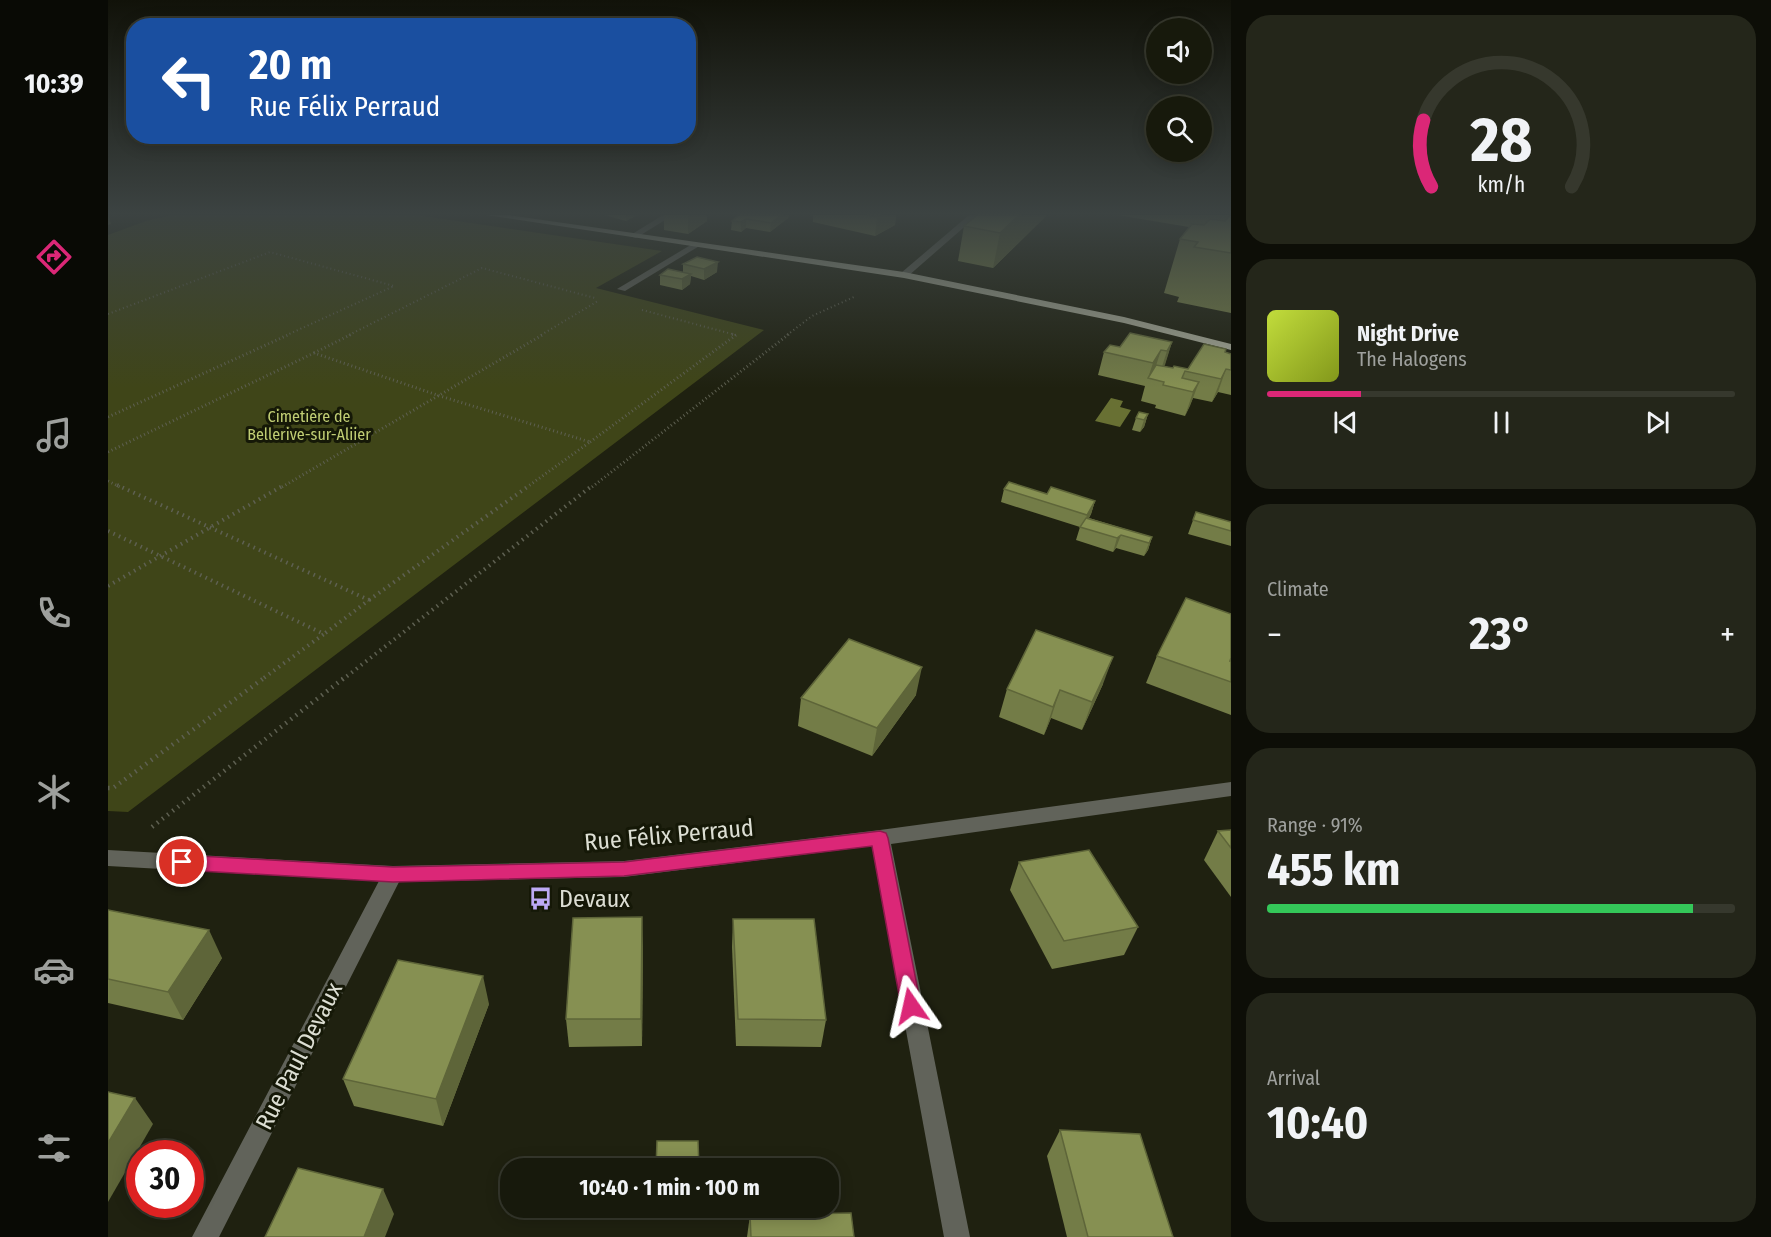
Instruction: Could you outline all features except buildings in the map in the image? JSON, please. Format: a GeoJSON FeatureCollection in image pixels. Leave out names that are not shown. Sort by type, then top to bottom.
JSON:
{"type":"FeatureCollection","features":[{"type":"Feature","properties":{"kind":"main road"},"geometry":{"type":"LineString","coordinates":[[888,273],[1124,320],[1231,347]]}},
{"type":"Feature","properties":{"kind":"street"},"geometry":{"type":"LineString","coordinates":[[622,289],[650,273]]}},
{"type":"Feature","properties":{"kind":"street","name":"Rue Félix Perraud"},"geometry":{"type":"LineString","coordinates":[[110,858],[393,874],[624,869],[880,838],[1231,789]]}},
{"type":"Feature","properties":{"kind":"street"},"geometry":{"type":"LineString","coordinates":[[880,838],[957,1237]]}},
{"type":"Feature","properties":{"kind":"street","name":"Rue Paul Devaux"},"geometry":{"type":"LineString","coordinates":[[205,1237],[393,874]]}},
{"type":"Feature","properties":{"kind":"path"},"geometry":{"type":"LineString","coordinates":[[108,314],[216,273]]}},
{"type":"Feature","properties":{"kind":"path"},"geometry":{"type":"LineString","coordinates":[[108,417],[394,286],[346,273]]}},
{"type":"Feature","properties":{"kind":"path"},"geometry":{"type":"LineString","coordinates":[[108,452],[473,273]]}},
{"type":"Feature","properties":{"kind":"path"},"geometry":{"type":"LineString","coordinates":[[108,586],[440,396],[601,299],[500,273]]}},
{"type":"Feature","properties":{"kind":"path"},"geometry":{"type":"LineString","coordinates":[[110,858],[812,316],[904,275]]}},
{"type":"Feature","properties":{"kind":"path"},"geometry":{"type":"LineString","coordinates":[[108,788],[113,788],[736,335],[635,308]]}},
{"type":"Feature","properties":{"kind":"path"},"geometry":{"type":"LineString","coordinates":[[314,352],[440,396],[590,442]]}},
{"type":"Feature","properties":{"kind":"path"},"geometry":{"type":"LineString","coordinates":[[108,481],[369,600]]}},
{"type":"Feature","properties":{"kind":"path"},"geometry":{"type":"LineString","coordinates":[[108,531],[324,634]]}},
{"type":"Feature","properties":{"kind":"green space","name":"Cimetière de Bellerive-sur-Aliier"},"geometry":{"type":"Polygon","coordinates":[[[108,273],[623,273],[596,288],[764,330],[128,812],[108,811],[108,273]]]}},
{"type":"Feature","properties":{"kind":"shaded area"},"geometry":{"type":"Polygon","coordinates":[[[1111,398],[1123,401],[1120,407],[1131,410],[1120,427],[1095,421],[1111,398]]]}},
{"type":"Feature","properties":{"kind":"place","name":"Devaux"},"geometry":{"type":"Point","coordinates":[541,899]}},
{"type":"Feature","properties":{"kind":"route"},"geometry":{"type":"LineString","coordinates":[[182,862],[393,874],[624,869],[880,838],[883,867],[911,1006]]}}]}
